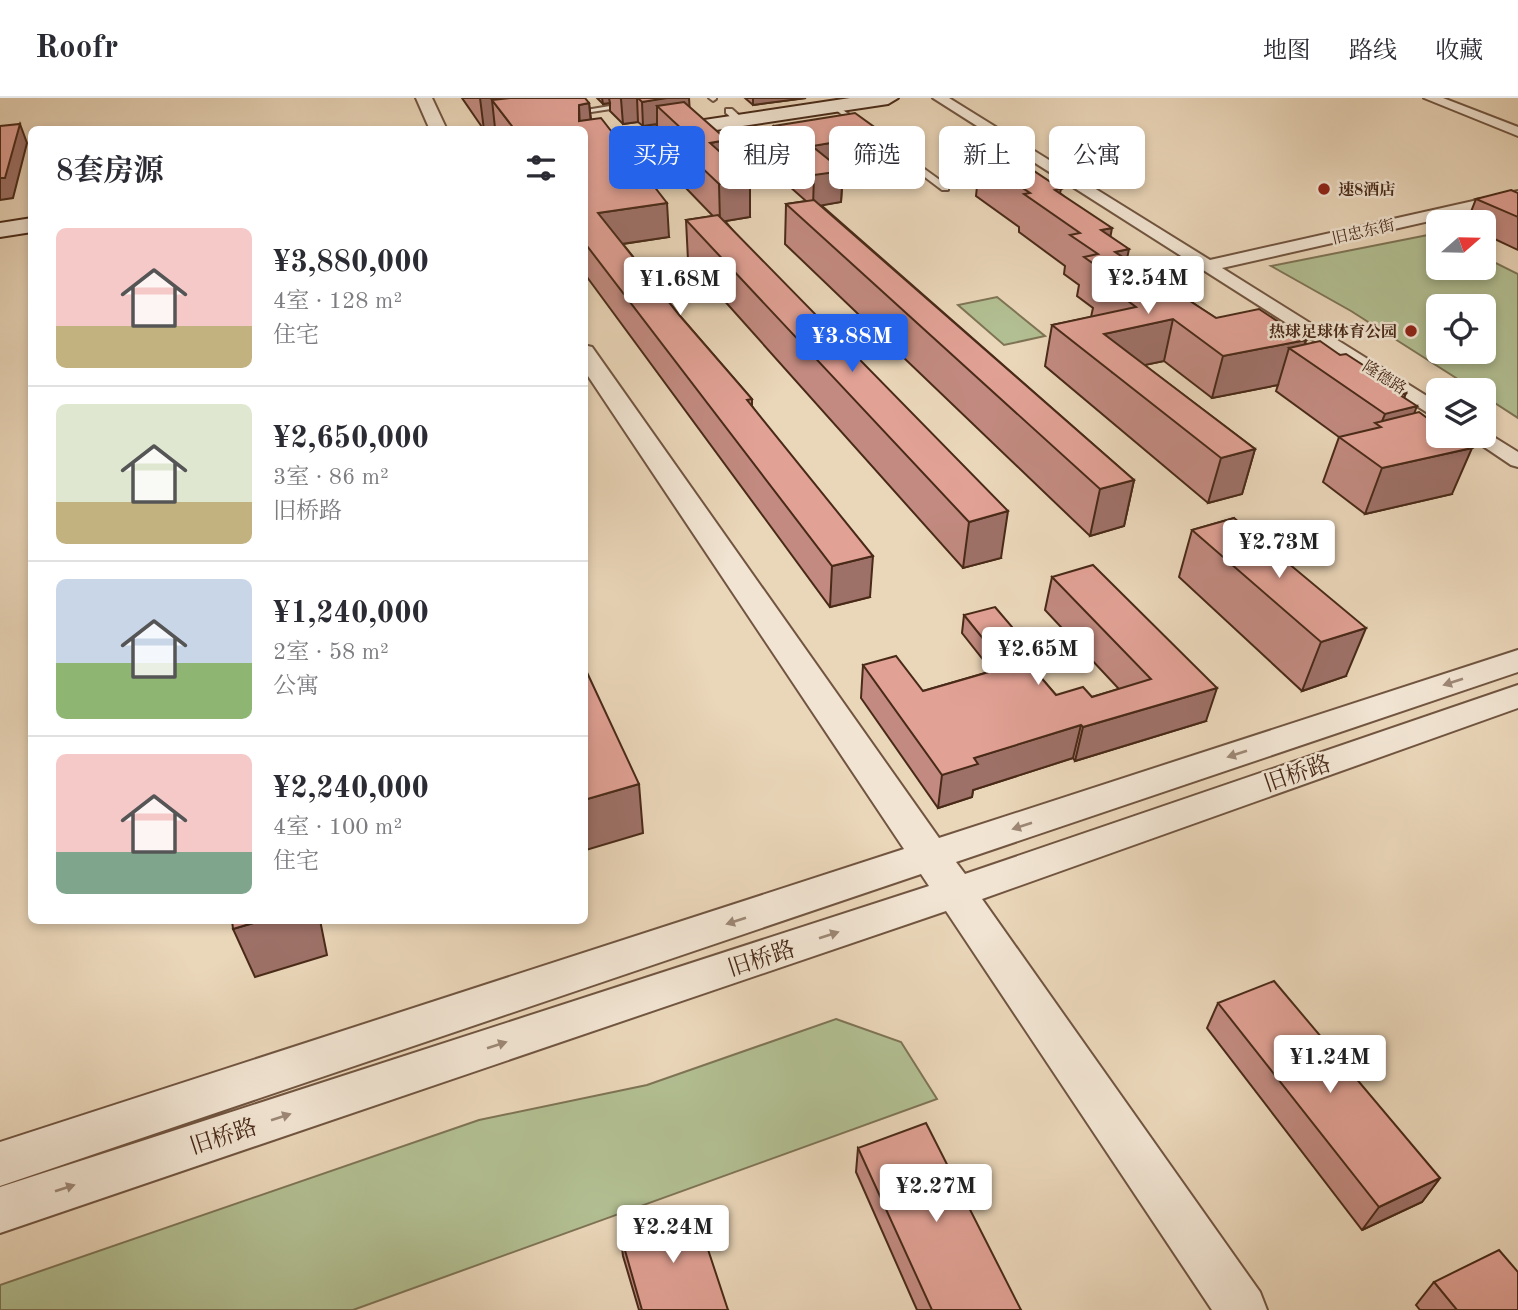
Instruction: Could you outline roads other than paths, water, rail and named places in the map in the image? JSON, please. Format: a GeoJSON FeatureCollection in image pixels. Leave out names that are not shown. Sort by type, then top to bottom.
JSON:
{"type":"FeatureCollection","features":[{"type":"Feature","properties":{"kind":"main road"},"geometry":{"type":"LineString","coordinates":[[588,143],[734,115],[888,98]]}},
{"type":"Feature","properties":{"kind":"main road"},"geometry":{"type":"LineString","coordinates":[[0,230],[28,226]]}},
{"type":"Feature","properties":{"kind":"street"},"geometry":{"type":"LineString","coordinates":[[424,98],[437,126]]}},
{"type":"Feature","properties":{"kind":"street","name":"隆德路"},"geometry":{"type":"LineString","coordinates":[[940,98],[1426,403]]}},
{"type":"Feature","properties":{"kind":"street"},"geometry":{"type":"LineString","coordinates":[[1431,98],[1518,132]]}},
{"type":"Feature","properties":{"kind":"street","name":"旧忠东街"},"geometry":{"type":"LineString","coordinates":[[1207,266],[1518,196]]}},
{"type":"Feature","properties":{"kind":"street"},"geometry":{"type":"LineString","coordinates":[[588,358],[1242,1310]]}},
{"type":"Feature","properties":{"kind":"street"},"geometry":{"type":"LineString","coordinates":[[1496,447],[1518,461]]}},
{"type":"Feature","properties":{"kind":"street","name":"旧桥路"},"geometry":{"type":"LineString","coordinates":[[0,1164],[1518,661]]}},
{"type":"Feature","properties":{"kind":"street","name":"旧桥路"},"geometry":{"type":"LineString","coordinates":[[0,1210],[955,893],[1518,695]]}},
{"type":"Feature","properties":{"kind":"lane"},"geometry":{"type":"LineString","coordinates":[[562,115],[640,104]]}},
{"type":"Feature","properties":{"kind":"lane"},"geometry":{"type":"LineString","coordinates":[[834,106],[939,183]]}},
{"type":"Feature","properties":{"kind":"place","name":"速8酒店"},"geometry":{"type":"Point","coordinates":[1324,189]}},
{"type":"Feature","properties":{"kind":"place","name":"热球足球体育公园"},"geometry":{"type":"Point","coordinates":[1411,331]}}]}
